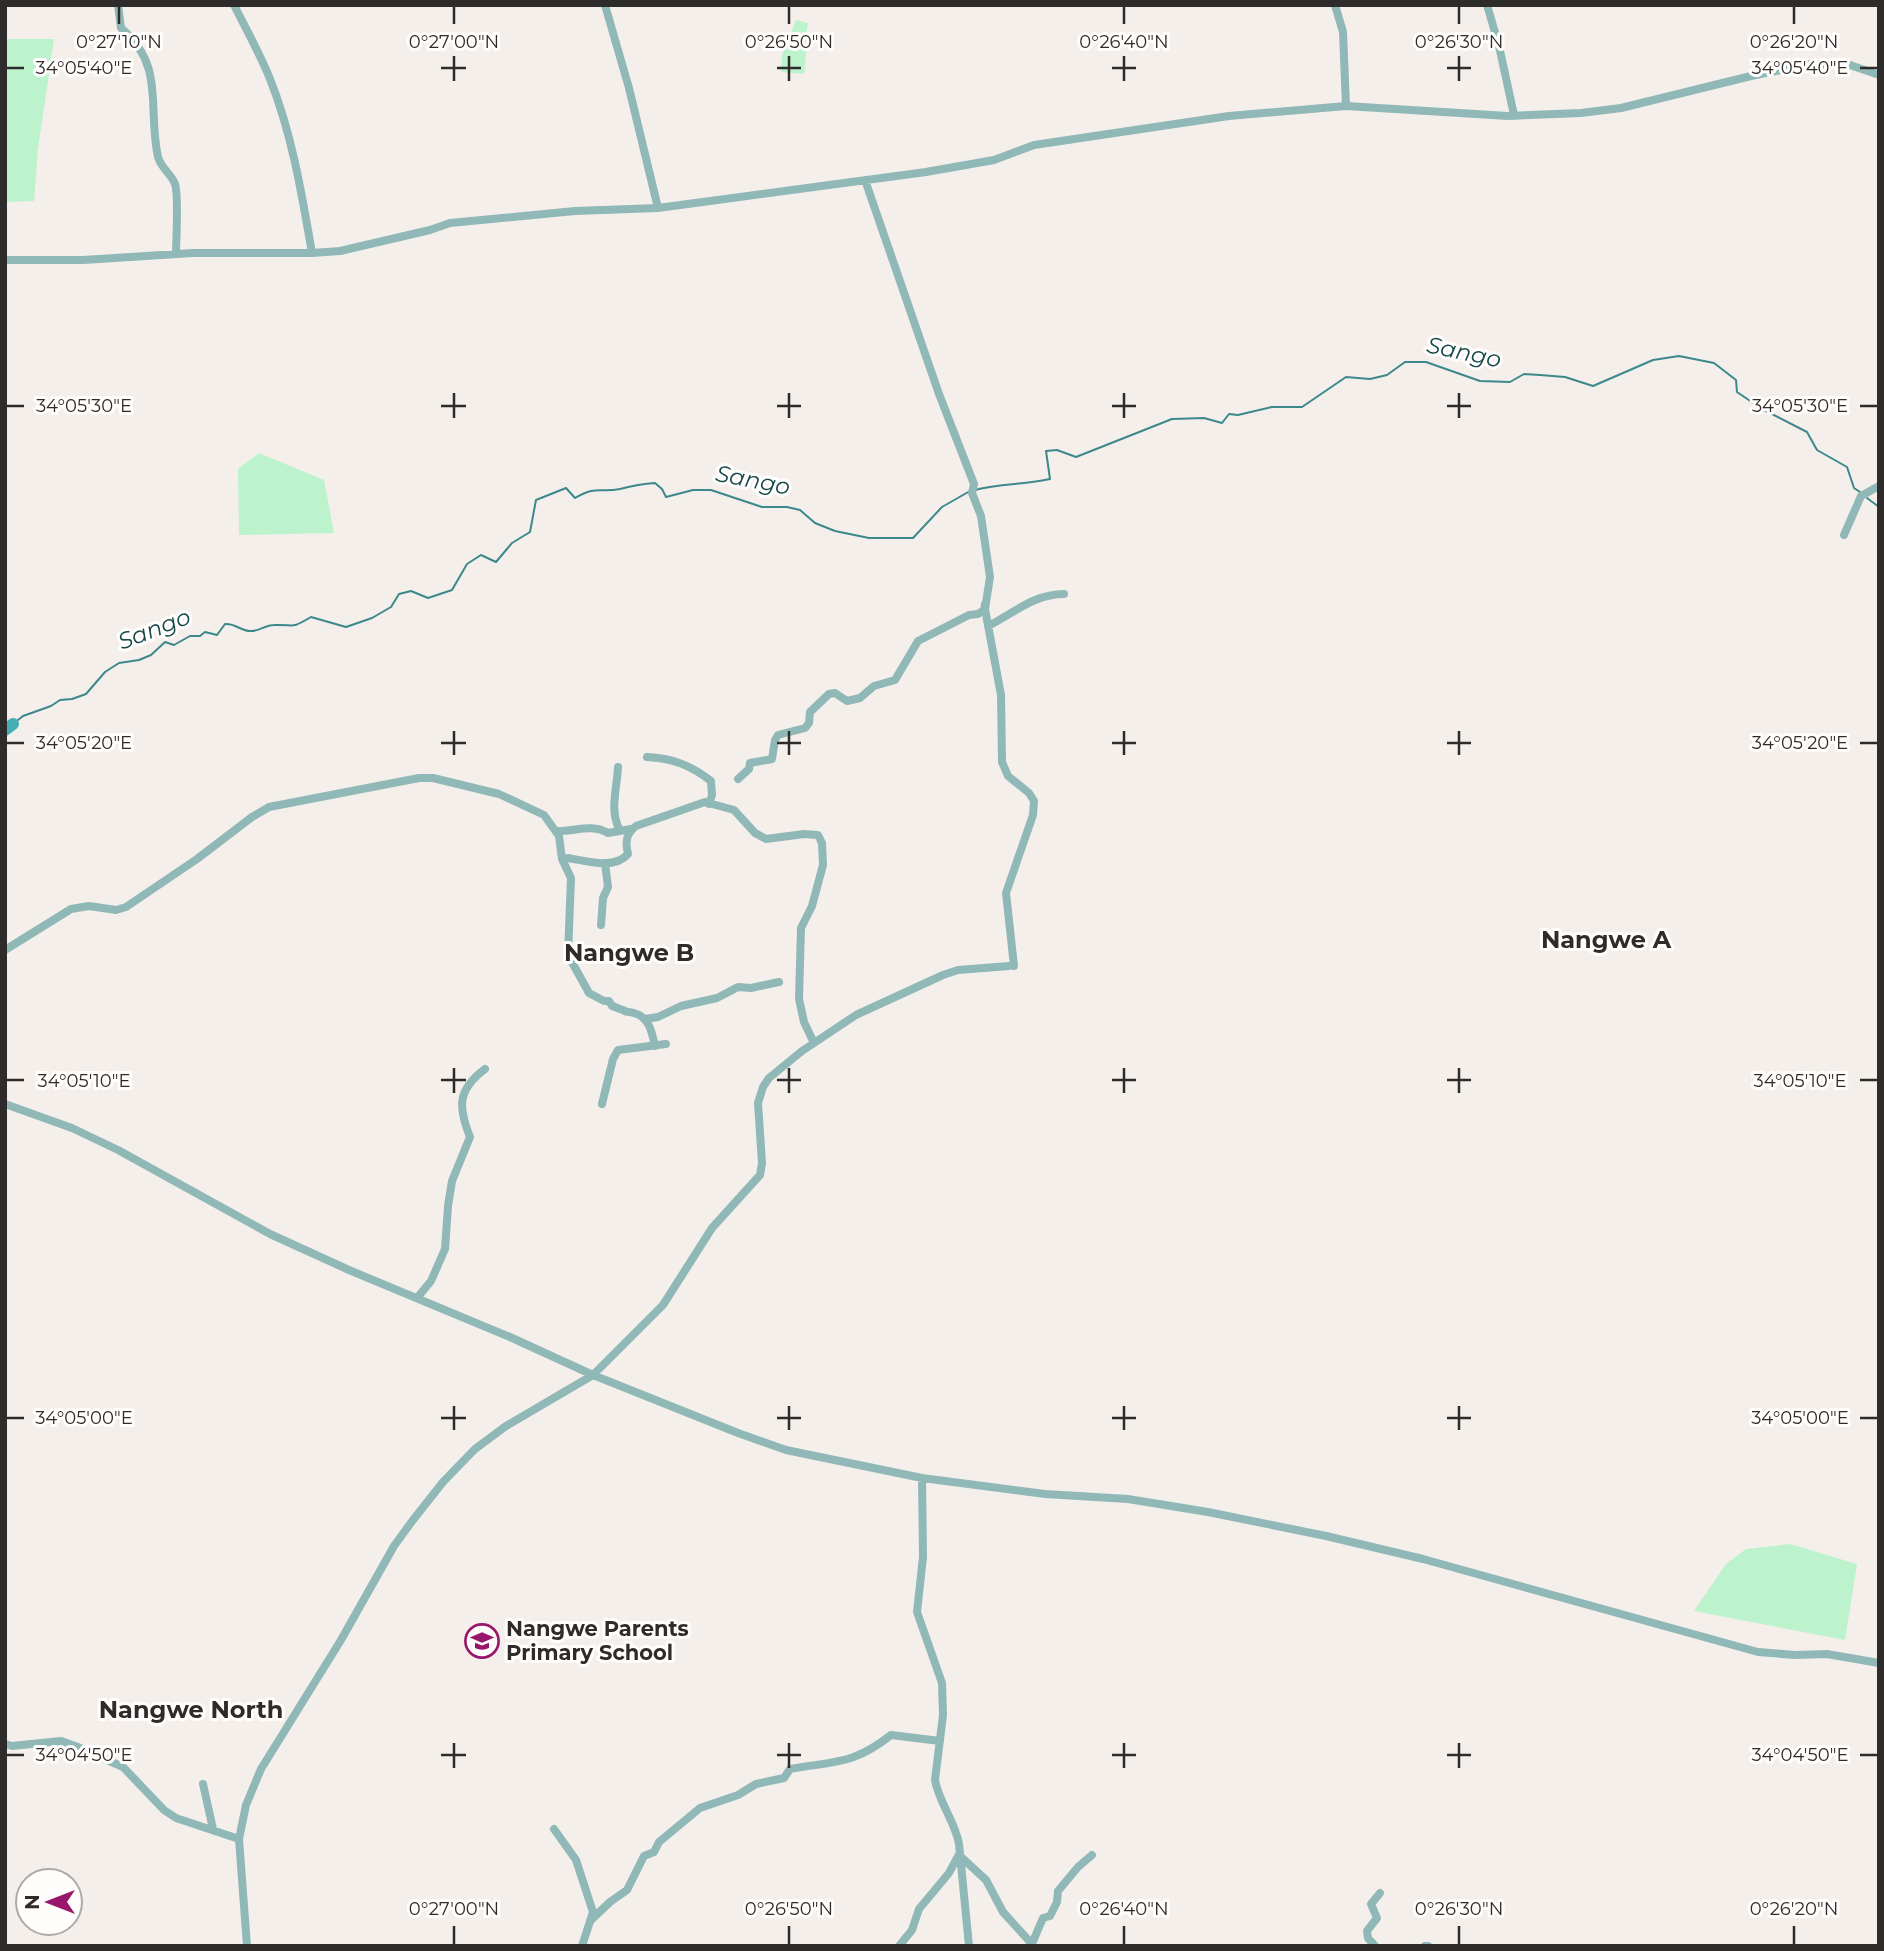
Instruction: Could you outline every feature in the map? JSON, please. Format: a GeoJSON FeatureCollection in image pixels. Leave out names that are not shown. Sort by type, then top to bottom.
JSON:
{"type":"FeatureCollection","features":[{"type":"Feature","properties":{"kind":"street"},"geometry":{"type":"LineString","coordinates":[[118,5],[121,28],[133,38],[146,56],[152,80],[159,160],[175,183],[176,254]]}},
{"type":"Feature","properties":{"kind":"street"},"geometry":{"type":"LineString","coordinates":[[234,5],[269,75],[280,106],[303,200],[312,253]]}},
{"type":"Feature","properties":{"kind":"street"},"geometry":{"type":"LineString","coordinates":[[605,5],[629,88],[657,208]]}},
{"type":"Feature","properties":{"kind":"street"},"geometry":{"type":"LineString","coordinates":[[1335,5],[1343,32],[1346,106]]}},
{"type":"Feature","properties":{"kind":"street"},"geometry":{"type":"LineString","coordinates":[[1487,5],[1514,115]]}},
{"type":"Feature","properties":{"kind":"street"},"geometry":{"type":"LineString","coordinates":[[5,260],[340,251],[450,223],[575,211],[657,208],[865,180],[994,160],[1034,145],[1229,116],[1346,106],[1514,115],[1621,108],[1811,64],[1850,65],[1879,75]]}},
{"type":"Feature","properties":{"kind":"street"},"geometry":{"type":"LineString","coordinates":[[737,779],[749,769],[750,763],[772,759],[778,735],[805,727],[810,712],[829,695],[835,693],[847,701],[853,700],[874,686],[895,680],[918,641],[984,610],[990,577],[981,516],[865,180]]}},
{"type":"Feature","properties":{"kind":"street"},"geometry":{"type":"LineString","coordinates":[[1844,535],[1861,496],[1879,486]]}},
{"type":"Feature","properties":{"kind":"street"},"geometry":{"type":"LineString","coordinates":[[988,628],[1031,601],[1051,594],[1064,594]]}},
{"type":"Feature","properties":{"kind":"street"},"geometry":{"type":"LineString","coordinates":[[247,1946],[239,1839],[246,1805],[261,1769],[341,1640],[394,1546],[432,1495],[468,1456],[490,1437],[593,1375],[663,1305],[712,1228],[758,1178],[762,1163],[758,1103],[763,1087],[781,1066],[867,1009],[949,973],[965,969],[1012,966],[1006,893],[1034,801],[1004,770],[1001,695],[988,628],[986,598]]}},
{"type":"Feature","properties":{"kind":"street"},"geometry":{"type":"LineString","coordinates":[[978,614],[985,620],[988,628]]}},
{"type":"Feature","properties":{"kind":"street"},"geometry":{"type":"LineString","coordinates":[[647,757],[671,758],[701,773],[711,781],[712,795],[709,804]]}},
{"type":"Feature","properties":{"kind":"street"},"geometry":{"type":"LineString","coordinates":[[618,767],[613,802],[621,831]]}},
{"type":"Feature","properties":{"kind":"street"},"geometry":{"type":"LineString","coordinates":[[5,950],[71,909],[89,906],[116,910],[126,907],[269,807],[419,778],[433,778],[499,794],[544,815],[556,831],[571,878],[568,955],[589,993],[624,1012],[636,1013],[645,1019],[655,1046]]}},
{"type":"Feature","properties":{"kind":"street"},"geometry":{"type":"LineString","coordinates":[[564,861],[568,859],[605,863],[623,859],[628,854],[626,841],[636,826],[705,802],[734,810],[755,833],[766,839],[818,835],[822,843],[822,865],[812,906],[801,928],[799,999],[804,1022],[814,1043]]}},
{"type":"Feature","properties":{"kind":"street"},"geometry":{"type":"LineString","coordinates":[[556,831],[582,828],[601,829],[608,833],[631,830]]}},
{"type":"Feature","properties":{"kind":"street"},"geometry":{"type":"LineString","coordinates":[[601,925],[603,898],[608,887],[605,863]]}},
{"type":"Feature","properties":{"kind":"street"},"geometry":{"type":"LineString","coordinates":[[645,1019],[657,1017],[681,1006],[718,998],[738,987],[751,988],[779,982]]}},
{"type":"Feature","properties":{"kind":"street"},"geometry":{"type":"LineString","coordinates":[[602,1104],[613,1059],[618,1050],[666,1044]]}},
{"type":"Feature","properties":{"kind":"street"},"geometry":{"type":"LineString","coordinates":[[417,1298],[431,1281],[445,1249],[452,1181],[470,1137],[461,1103],[466,1088],[485,1069]]}},
{"type":"Feature","properties":{"kind":"street"},"geometry":{"type":"LineString","coordinates":[[5,1104],[72,1128],[118,1150],[270,1234],[593,1375],[786,1451],[922,1478],[1045,1494],[1128,1499],[1208,1512],[1423,1559],[1758,1652],[1827,1654],[1879,1663]]}},
{"type":"Feature","properties":{"kind":"street"},"geometry":{"type":"LineString","coordinates":[[922,1478],[923,1556],[917,1612],[942,1683],[943,1715],[935,1780],[958,1835],[969,1946]]}},
{"type":"Feature","properties":{"kind":"street"},"geometry":{"type":"LineString","coordinates":[[590,1921],[627,1890],[644,1856],[654,1852],[659,1842],[700,1808],[738,1795],[756,1784],[784,1778],[790,1769],[829,1765],[867,1753],[891,1735],[940,1741]]}},
{"type":"Feature","properties":{"kind":"street"},"geometry":{"type":"LineString","coordinates":[[5,1744],[12,1746],[61,1741],[78,1747],[123,1767],[164,1810],[176,1818],[239,1839]]}},
{"type":"Feature","properties":{"kind":"street"},"geometry":{"type":"LineString","coordinates":[[203,1784],[213,1829]]}},
{"type":"Feature","properties":{"kind":"street"},"geometry":{"type":"LineString","coordinates":[[554,1829],[579,1869],[593,1912],[582,1946]]}},
{"type":"Feature","properties":{"kind":"street"},"geometry":{"type":"LineString","coordinates":[[960,1854],[986,1880],[1003,1912],[1031,1944],[1043,1918],[1050,1916],[1057,1902],[1058,1891],[1092,1855]]}},
{"type":"Feature","properties":{"kind":"street"},"geometry":{"type":"LineString","coordinates":[[899,1946],[912,1930],[919,1909],[949,1873],[960,1854]]}},
{"type":"Feature","properties":{"kind":"street"},"geometry":{"type":"LineString","coordinates":[[1375,1946],[1368,1938],[1367,1931],[1377,1918],[1371,1904],[1380,1894]]}},
{"type":"Feature","properties":{"kind":"green space"},"geometry":{"type":"Polygon","coordinates":[[[796,20],[808,23],[804,74],[781,72],[782,55],[796,20]]]}},
{"type":"Feature","properties":{"kind":"green space"},"geometry":{"type":"Polygon","coordinates":[[[5,39],[54,39],[38,149],[34,201],[5,202],[5,39]]]}},
{"type":"Feature","properties":{"kind":"green space"},"geometry":{"type":"Polygon","coordinates":[[[259,453],[324,480],[334,533],[239,535],[238,469],[259,453]]]}},
{"type":"Feature","properties":{"kind":"green space"},"geometry":{"type":"Polygon","coordinates":[[[1790,1544],[1857,1564],[1845,1640],[1694,1611],[1726,1564],[1746,1549],[1790,1544]]]}},
{"type":"Feature","properties":{"kind":"waterway","name":"Sango"},"geometry":{"type":"LineString","coordinates":[[975,490],[1050,479],[1046,451],[1057,450],[1076,457],[1172,419],[1204,418],[1222,423],[1229,414],[1238,415],[1272,407],[1302,407],[1346,377],[1370,379],[1387,375],[1405,362],[1426,362],[1480,381],[1510,382],[1524,374],[1565,377],[1593,386],[1653,360],[1679,356],[1714,363],[1736,380],[1737,392],[1762,409],[1807,432],[1817,450],[1847,467],[1854,488],[1860,492]]}},
{"type":"Feature","properties":{"kind":"waterway","name":"Sango"},"geometry":{"type":"LineString","coordinates":[[13,724],[23,716],[60,700],[86,694],[105,672],[119,663],[151,655],[165,642],[174,645],[190,636],[200,636],[205,632],[217,635],[225,624],[252,631],[271,625],[295,625],[311,617],[346,627],[372,618],[391,607],[399,594],[411,591],[428,598],[452,590],[467,564],[481,555],[496,562],[512,543],[530,532],[536,500],[566,488],[575,498],[593,490],[613,490],[655,483],[666,497],[693,490],[711,490],[762,507],[800,510],[815,523],[835,531],[869,538],[913,538],[942,507],[970,491]]}},
{"type":"Feature","properties":{"kind":"waterway","name":"Sango"},"geometry":{"type":"LineString","coordinates":[[1867,498],[1879,507]]}},
{"type":"Feature","properties":{"kind":"waterway","name":"Sango"},"geometry":{"type":"LineString","coordinates":[[5,730],[13,724]]}},
{"type":"Feature","properties":{"kind":"place","name":"Nangwe Parents Primary School"},"geometry":{"type":"Point","coordinates":[482,1641]}},
{"type":"Feature","properties":{"kind":"district","name":"Nangwe A"},"geometry":{"type":"Point","coordinates":[1606,940]}},
{"type":"Feature","properties":{"kind":"district","name":"Nangwe B"},"geometry":{"type":"Point","coordinates":[629,953]}},
{"type":"Feature","properties":{"kind":"district","name":"Nangwe North"},"geometry":{"type":"Point","coordinates":[191,1710]}}]}
